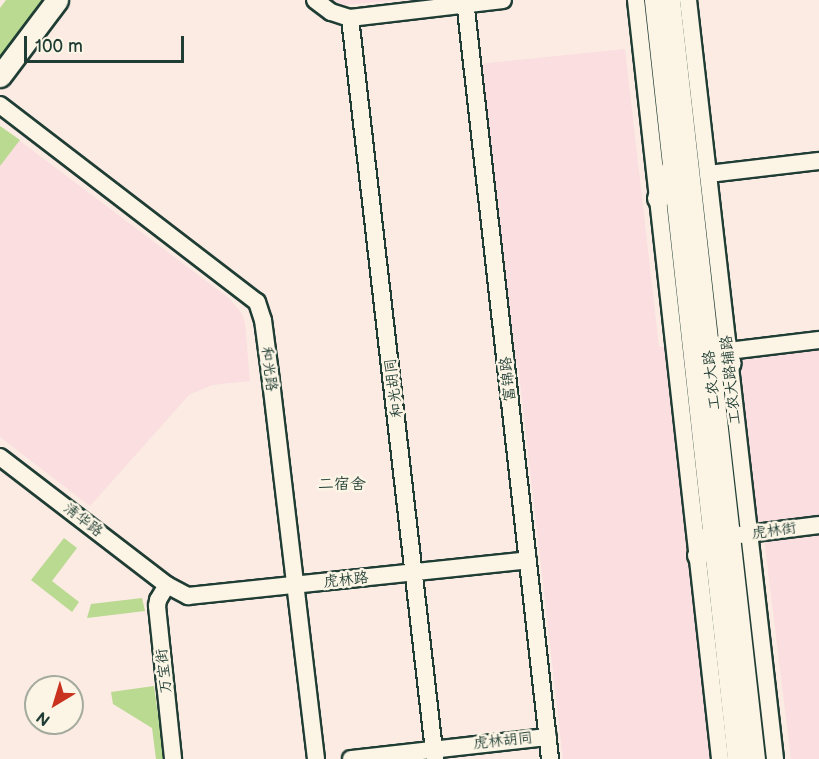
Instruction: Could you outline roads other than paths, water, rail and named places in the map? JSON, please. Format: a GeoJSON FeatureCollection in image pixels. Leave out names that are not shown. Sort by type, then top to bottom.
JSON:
{"type":"FeatureCollection","features":[{"type":"Feature","properties":{"kind":"main road"},"geometry":{"type":"LineString","coordinates":[[0,76],[57,0]]}},
{"type":"Feature","properties":{"kind":"main road","name":"工农大路"},"geometry":{"type":"LineString","coordinates":[[655,0],[696,375],[730,534],[738,759]]}},
{"type":"Feature","properties":{"kind":"main road","name":"工农大路"},"geometry":{"type":"LineString","coordinates":[[669,0],[754,759]]}},
{"type":"Feature","properties":{"kind":"main road"},"geometry":{"type":"LineString","coordinates":[[658,198],[673,166]]}},
{"type":"Feature","properties":{"kind":"main road"},"geometry":{"type":"LineString","coordinates":[[708,342],[729,357]]}},
{"type":"Feature","properties":{"kind":"main road"},"geometry":{"type":"LineString","coordinates":[[675,354],[696,375]]}},
{"type":"Feature","properties":{"kind":"main road"},"geometry":{"type":"LineString","coordinates":[[698,555],[730,534]]}},
{"type":"Feature","properties":{"kind":"street"},"geometry":{"type":"LineString","coordinates":[[315,0],[331,12],[350,18],[466,2],[503,0]]}},
{"type":"Feature","properties":{"kind":"street"},"geometry":{"type":"LineString","coordinates":[[636,0],[720,759]]}},
{"type":"Feature","properties":{"kind":"street","name":"工农大路辅路"},"geometry":{"type":"LineString","coordinates":[[688,0],[729,357],[730,534],[775,759]]}},
{"type":"Feature","properties":{"kind":"street","name":"富锦路"},"geometry":{"type":"LineString","coordinates":[[466,2],[550,759]]}},
{"type":"Feature","properties":{"kind":"street","name":"和光胡同"},"geometry":{"type":"LineString","coordinates":[[350,18],[416,572],[434,754]]}},
{"type":"Feature","properties":{"kind":"street","name":"和光路"},"geometry":{"type":"LineString","coordinates":[[0,105],[257,302],[263,320],[297,585],[316,759]]}},
{"type":"Feature","properties":{"kind":"street"},"geometry":{"type":"LineString","coordinates":[[708,174],[819,161]]}},
{"type":"Feature","properties":{"kind":"street"},"geometry":{"type":"LineString","coordinates":[[729,357],[819,340]]}},
{"type":"Feature","properties":{"kind":"street","name":"清华路"},"geometry":{"type":"LineString","coordinates":[[0,457],[167,585]]}},
{"type":"Feature","properties":{"kind":"street","name":"虎林街"},"geometry":{"type":"LineString","coordinates":[[730,534],[819,525]]}},
{"type":"Feature","properties":{"kind":"street","name":"虎林路"},"geometry":{"type":"LineString","coordinates":[[167,585],[188,596],[528,560]]}},
{"type":"Feature","properties":{"kind":"street","name":"万宝街"},"geometry":{"type":"LineString","coordinates":[[167,585],[161,592],[158,606],[174,759]]}},
{"type":"Feature","properties":{"kind":"street","name":"虎林胡同"},"geometry":{"type":"LineString","coordinates":[[351,759],[434,754],[548,736]]}},
{"type":"Feature","properties":{"kind":"district","name":"二宿舍"},"geometry":{"type":"Point","coordinates":[342,485]}}]}
